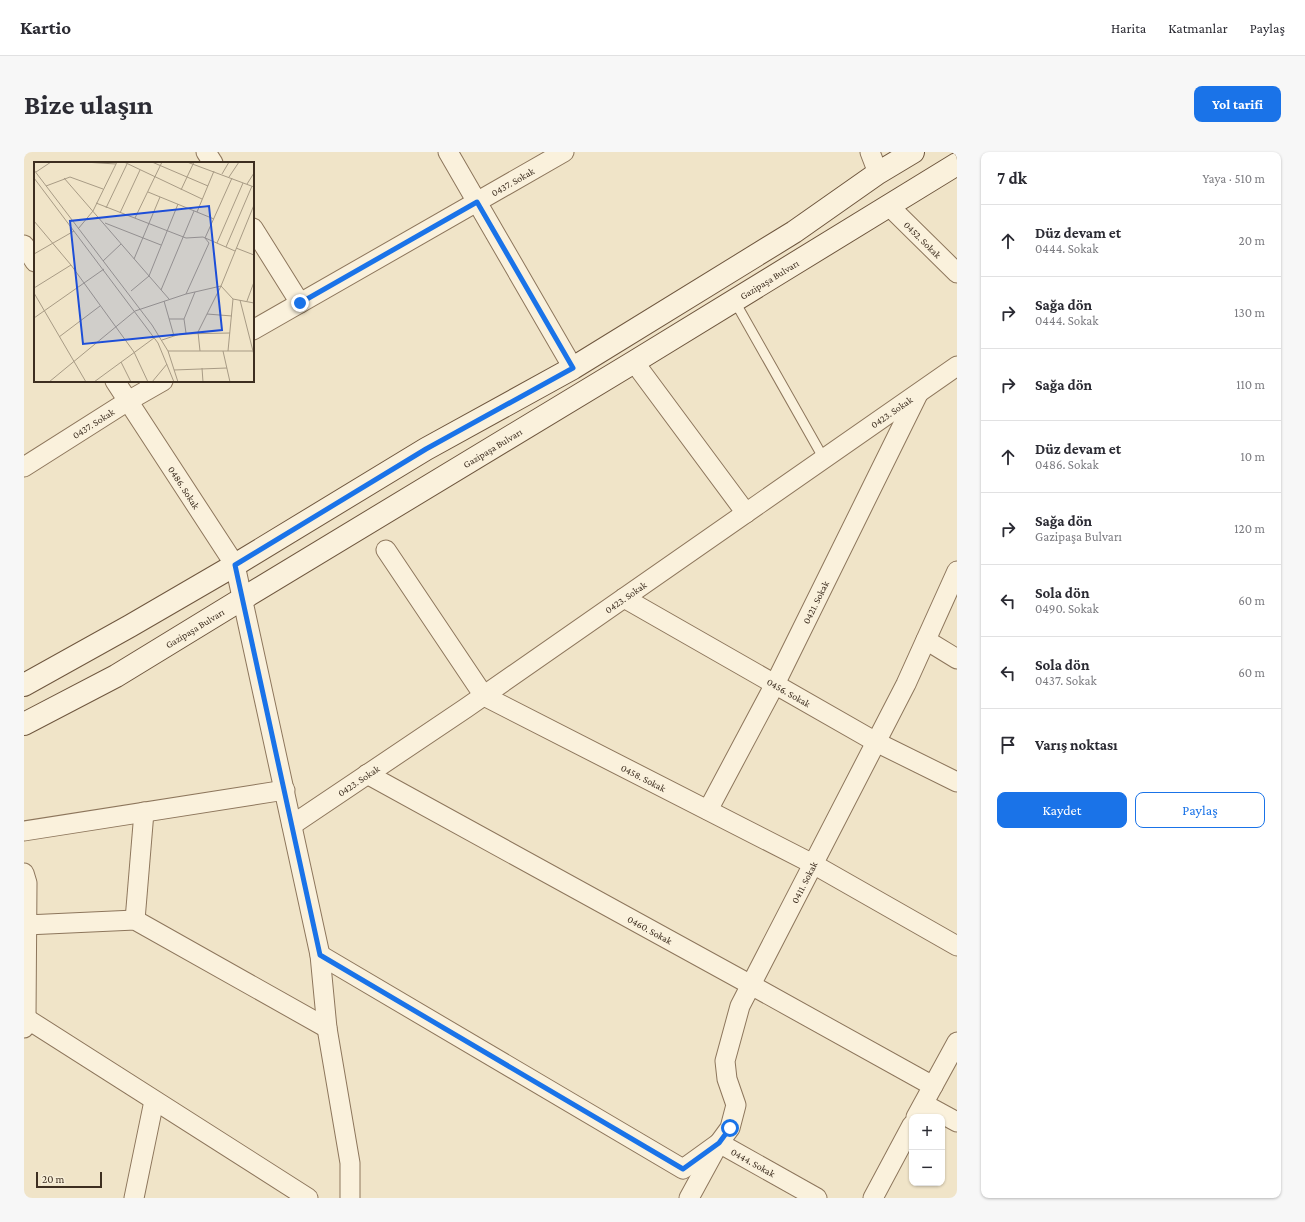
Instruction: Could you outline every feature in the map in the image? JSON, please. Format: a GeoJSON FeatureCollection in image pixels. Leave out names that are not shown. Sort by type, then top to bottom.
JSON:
{"type":"FeatureCollection","features":[{"type":"Feature","properties":{"kind":"main road"},"geometry":{"type":"LineString","coordinates":[[24,685],[235,565],[426,449],[573,368],[794,232],[878,173],[913,152]]}},
{"type":"Feature","properties":{"kind":"main road","name":"Gazipaşa Bulvarı"},"geometry":{"type":"LineString","coordinates":[[24,724],[116,676],[957,164]]}},
{"type":"Feature","properties":{"kind":"street"},"geometry":{"type":"LineString","coordinates":[[206,152],[212,162]]}},
{"type":"Feature","properties":{"kind":"street"},"geometry":{"type":"LineString","coordinates":[[448,152],[573,368]]}},
{"type":"Feature","properties":{"kind":"street","name":"0437. Sokak"},"geometry":{"type":"LineString","coordinates":[[254,329],[564,152]]}},
{"type":"Feature","properties":{"kind":"street"},"geometry":{"type":"LineString","coordinates":[[870,152],[878,173]]}},
{"type":"Feature","properties":{"kind":"street","name":"0452. Sokak"},"geometry":{"type":"LineString","coordinates":[[888,206],[957,273]]}},
{"type":"Feature","properties":{"kind":"street"},"geometry":{"type":"LineString","coordinates":[[254,230],[300,303]]}},
{"type":"Feature","properties":{"kind":"street"},"geometry":{"type":"LineString","coordinates":[[24,245],[34,260]]}},
{"type":"Feature","properties":{"kind":"street"},"geometry":{"type":"LineString","coordinates":[[634,362],[746,513]]}},
{"type":"Feature","properties":{"kind":"street","name":"0423. Sokak"},"geometry":{"type":"LineString","coordinates":[[292,825],[484,696],[957,366]]}},
{"type":"Feature","properties":{"kind":"street","name":"0486. Sokak"},"geometry":{"type":"LineString","coordinates":[[116,382],[235,565],[320,955],[327,1028],[350,1163],[350,1198]]}},
{"type":"Feature","properties":{"kind":"street","name":"0437. Sokak"},"geometry":{"type":"LineString","coordinates":[[24,467],[128,401],[162,382]]}},
{"type":"Feature","properties":{"kind":"street","name":"0421. Sokak"},"geometry":{"type":"LineString","coordinates":[[708,810],[775,684],[918,393]]}},
{"type":"Feature","properties":{"kind":"street","name":"0458. Sokak"},"geometry":{"type":"LineString","coordinates":[[386,550],[484,696],[813,864],[957,946]]}},
{"type":"Feature","properties":{"kind":"street","name":"0411. Sokak"},"geometry":{"type":"LineString","coordinates":[[689,1198],[719,1143],[730,1128],[736,1105],[727,1079],[725,1061],[740,1006],[906,684],[957,571]]}},
{"type":"Feature","properties":{"kind":"street","name":"0456. Sokak"},"geometry":{"type":"LineString","coordinates":[[624,598],[876,742],[957,782]]}},
{"type":"Feature","properties":{"kind":"street"},"geometry":{"type":"LineString","coordinates":[[926,640],[957,659]]}},
{"type":"Feature","properties":{"kind":"street","name":"0460. Sokak"},"geometry":{"type":"LineString","coordinates":[[367,774],[933,1086]]}},
{"type":"Feature","properties":{"kind":"street"},"geometry":{"type":"LineString","coordinates":[[24,831],[285,790]]}},
{"type":"Feature","properties":{"kind":"street"},"geometry":{"type":"LineString","coordinates":[[135,920],[144,812]]}},
{"type":"Feature","properties":{"kind":"street"},"geometry":{"type":"LineString","coordinates":[[24,873],[26,884],[25,1021],[308,1198]]}},
{"type":"Feature","properties":{"kind":"street"},"geometry":{"type":"LineString","coordinates":[[26,926],[135,920],[327,1028]]}},
{"type":"Feature","properties":{"kind":"street","name":"0444. Sokak"},"geometry":{"type":"LineString","coordinates":[[320,955],[683,1169],[719,1143],[817,1198]]}},
{"type":"Feature","properties":{"kind":"street"},"geometry":{"type":"LineString","coordinates":[[957,1042],[920,1110],[957,1122]]}},
{"type":"Feature","properties":{"kind":"street"},"geometry":{"type":"LineString","coordinates":[[134,1198],[154,1101]]}},
{"type":"Feature","properties":{"kind":"street"},"geometry":{"type":"LineString","coordinates":[[873,1198],[909,1131]]}},
{"type":"Feature","properties":{"kind":"lane"},"geometry":{"type":"LineString","coordinates":[[734,300],[824,459]]}},
{"type":"Feature","properties":{"kind":"route"},"geometry":{"type":"LineString","coordinates":[[300,303],[477,202],[573,368],[426,449],[235,565],[320,955],[683,1169],[719,1143],[730,1128]]}}]}
